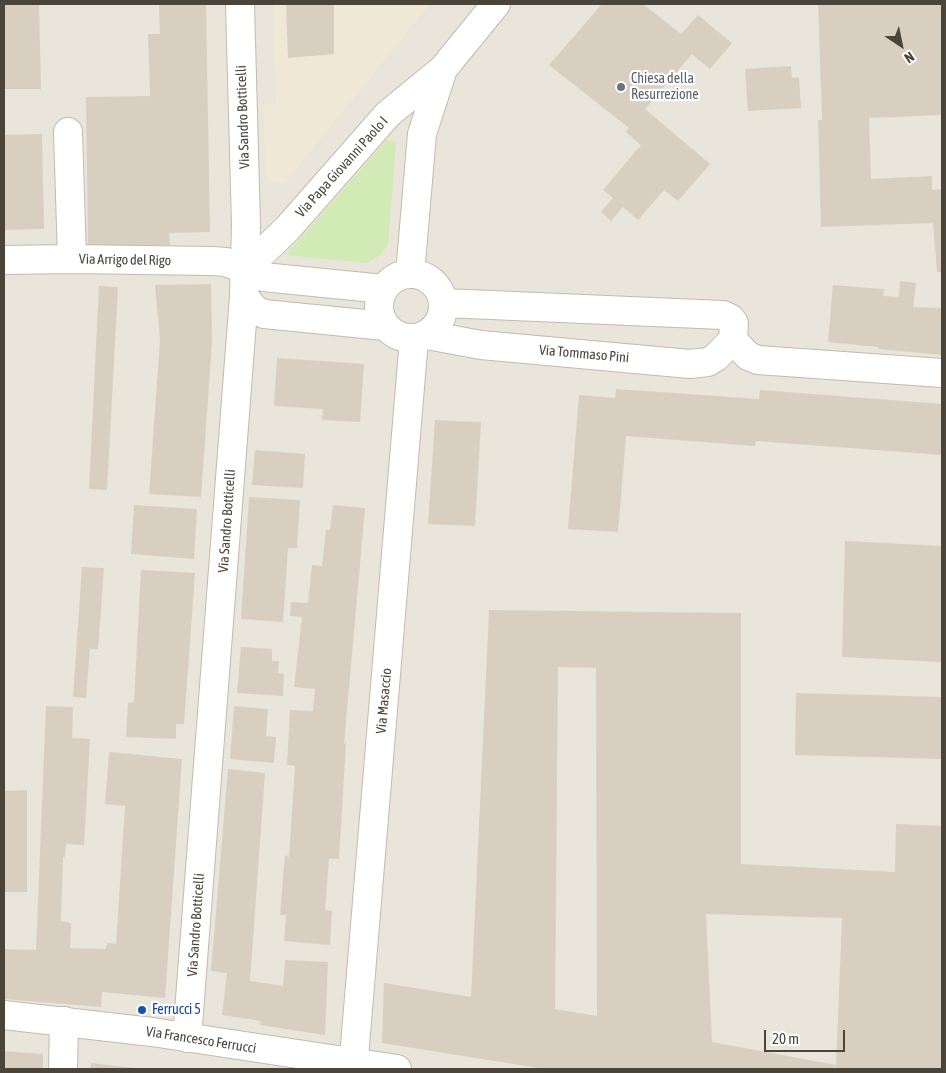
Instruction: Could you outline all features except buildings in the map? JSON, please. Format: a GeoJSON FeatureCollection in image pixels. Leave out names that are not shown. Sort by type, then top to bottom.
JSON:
{"type":"FeatureCollection","features":[{"type":"Feature","properties":{"kind":"street","name":"Via Sandro Botticelli"},"geometry":{"type":"LineString","coordinates":[[187,1038],[244,283],[246,225],[240,4]]}},
{"type":"Feature","properties":{"kind":"street","name":"Via Papa Giovanni Paolo I"},"geometry":{"type":"LineString","coordinates":[[244,283],[287,229],[388,114],[443,69],[496,4]]}},
{"type":"Feature","properties":{"kind":"street","name":"Via Papa Giovanni Paolo I"},"geometry":{"type":"LineString","coordinates":[[410,274],[422,134],[443,69]]}},
{"type":"Feature","properties":{"kind":"street"},"geometry":{"type":"LineString","coordinates":[[68,132],[72,259]]}},
{"type":"Feature","properties":{"kind":"street","name":"Via Arrigo del Rigo"},"geometry":{"type":"LineString","coordinates":[[4,260],[212,260],[226,262],[244,283]]}},
{"type":"Feature","properties":{"kind":"street"},"geometry":{"type":"LineString","coordinates":[[386,326],[379,308],[380,298],[384,289],[391,281],[400,276],[420,275],[436,285],[444,303],[440,322],[434,329],[420,337]]}},
{"type":"Feature","properties":{"kind":"street"},"geometry":{"type":"LineString","coordinates":[[244,283],[263,277],[384,289]]}},
{"type":"Feature","properties":{"kind":"street","name":"Via Tommaso Pini"},"geometry":{"type":"LineString","coordinates":[[244,283],[254,309],[264,314],[386,326],[393,333],[403,338],[420,337],[690,364],[708,362],[724,350],[733,340]]}},
{"type":"Feature","properties":{"kind":"street"},"geometry":{"type":"LineString","coordinates":[[444,303],[723,315],[730,318],[734,323],[733,340],[748,356],[758,360],[942,373]]}},
{"type":"Feature","properties":{"kind":"street","name":"Via Masaccio"},"geometry":{"type":"LineString","coordinates":[[353,1066],[420,337]]}},
{"type":"Feature","properties":{"kind":"street","name":"Via Francesco Ferrucci"},"geometry":{"type":"LineString","coordinates":[[4,1015],[64,1021],[187,1038],[353,1066],[397,1069]]}},
{"type":"Feature","properties":{"kind":"street"},"geometry":{"type":"LineString","coordinates":[[63,1069],[64,1021]]}},
{"type":"Feature","properties":{"kind":"shaded area"},"geometry":{"type":"Polygon","coordinates":[[[4,4],[942,4],[942,1069],[4,1069],[4,4]]]}},
{"type":"Feature","properties":{"kind":"shaded area"},"geometry":{"type":"Polygon","coordinates":[[[274,4],[430,4],[285,183],[266,181],[263,105],[276,104],[274,4]]]}},
{"type":"Feature","properties":{"kind":"green space"},"geometry":{"type":"Polygon","coordinates":[[[387,140],[396,143],[388,245],[379,256],[367,263],[286,255],[387,140]]]}},
{"type":"Feature","properties":{"kind":"place","name":"Chiesa della Resurrezione"},"geometry":{"type":"Point","coordinates":[621,87]}},
{"type":"Feature","properties":{"kind":"place","name":"Ferrucci 5"},"geometry":{"type":"Point","coordinates":[142,1010]}}]}
